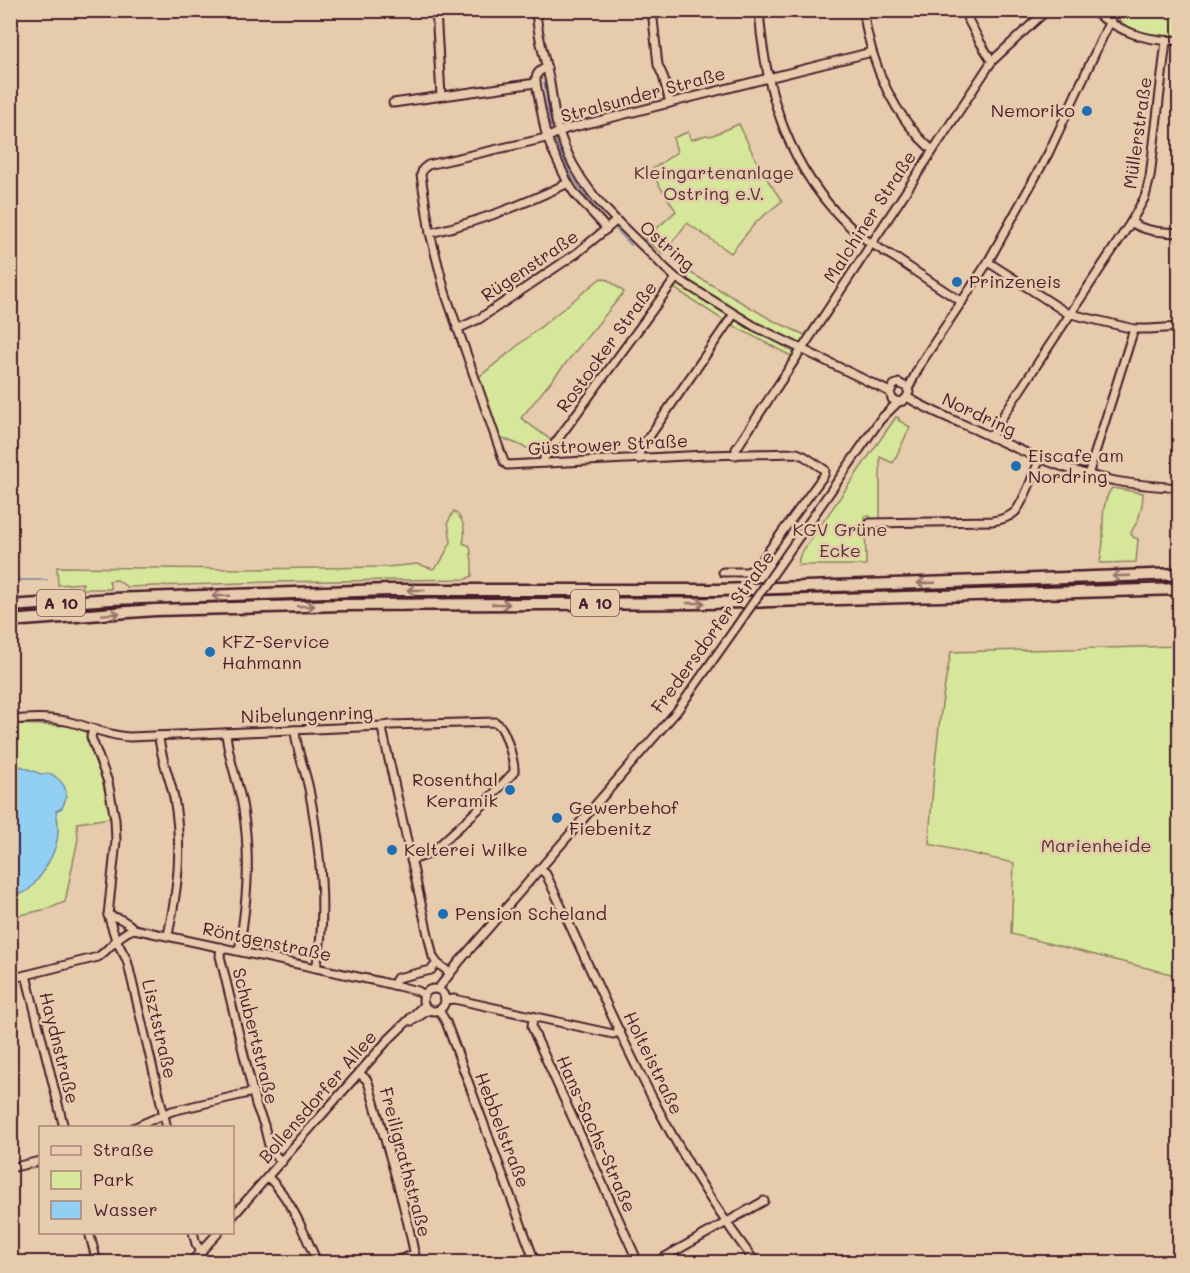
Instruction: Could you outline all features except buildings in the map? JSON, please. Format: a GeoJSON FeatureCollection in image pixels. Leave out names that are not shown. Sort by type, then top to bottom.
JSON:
{"type":"FeatureCollection","features":[{"type":"Feature","properties":{"kind":"highway","name":"A 10"},"geometry":{"type":"LineString","coordinates":[[10,606],[111,599],[379,591],[719,590],[1179,574]]}},
{"type":"Feature","properties":{"kind":"highway","name":"A 10"},"geometry":{"type":"LineString","coordinates":[[10,621],[155,610],[296,606],[708,603],[1179,589]]}},
{"type":"Feature","properties":{"kind":"street"},"geometry":{"type":"LineString","coordinates":[[436,10],[441,96]]}},
{"type":"Feature","properties":{"kind":"street","name":"Ostring"},"geometry":{"type":"LineString","coordinates":[[536,10],[538,31],[559,132],[572,164],[601,205],[676,278],[754,326],[891,392]]}},
{"type":"Feature","properties":{"kind":"street"},"geometry":{"type":"LineString","coordinates":[[652,10],[658,65],[670,103]]}},
{"type":"Feature","properties":{"kind":"street"},"geometry":{"type":"LineString","coordinates":[[759,10],[769,78],[787,137],[819,194],[862,237],[962,302]]}},
{"type":"Feature","properties":{"kind":"street"},"geometry":{"type":"LineString","coordinates":[[863,10],[872,52],[880,75],[908,124],[932,150]]}},
{"type":"Feature","properties":{"kind":"street"},"geometry":{"type":"LineString","coordinates":[[963,10],[992,61]]}},
{"type":"Feature","properties":{"kind":"street","name":"Malchiner Straße"},"geometry":{"type":"LineString","coordinates":[[736,455],[736,449],[992,61],[1047,10]]}},
{"type":"Feature","properties":{"kind":"street"},"geometry":{"type":"LineString","coordinates":[[1092,10],[1110,23],[1143,38],[1179,40]]}},
{"type":"Feature","properties":{"kind":"street"},"geometry":{"type":"LineString","coordinates":[[906,390],[896,384],[891,392],[894,400],[903,401],[906,390],[921,363],[988,262],[1048,154],[1115,10]]}},
{"type":"Feature","properties":{"kind":"street","name":"Müllerstraße"},"geometry":{"type":"LineString","coordinates":[[991,437],[1145,197],[1150,177],[1166,41]]}},
{"type":"Feature","properties":{"kind":"street","name":"Stralsunder Straße"},"geometry":{"type":"LineString","coordinates":[[423,169],[428,165],[546,138],[566,129],[872,52]]}},
{"type":"Feature","properties":{"kind":"street"},"geometry":{"type":"LineString","coordinates":[[547,68],[541,70],[535,78],[546,138],[568,183],[583,204],[607,229]]}},
{"type":"Feature","properties":{"kind":"street"},"geometry":{"type":"LineString","coordinates":[[393,103],[536,83]]}},
{"type":"Feature","properties":{"kind":"street","name":"Güstrower Straße"},"geometry":{"type":"LineString","coordinates":[[423,169],[421,178],[430,233],[445,292],[504,462],[508,465],[797,453],[825,471],[756,568],[747,572],[723,572]]}},
{"type":"Feature","properties":{"kind":"street"},"geometry":{"type":"LineString","coordinates":[[430,233],[522,204],[568,183]]}},
{"type":"Feature","properties":{"kind":"street","name":"Rügenstraße"},"geometry":{"type":"LineString","coordinates":[[457,329],[487,313],[577,253],[616,221]]}},
{"type":"Feature","properties":{"kind":"street"},"geometry":{"type":"LineString","coordinates":[[1131,222],[1145,229],[1179,233]]}},
{"type":"Feature","properties":{"kind":"street"},"geometry":{"type":"LineString","coordinates":[[988,262],[1070,314],[1134,328],[1179,327]]}},
{"type":"Feature","properties":{"kind":"street","name":"Rostocker Straße"},"geometry":{"type":"LineString","coordinates":[[544,463],[544,458],[676,278]]}},
{"type":"Feature","properties":{"kind":"street"},"geometry":{"type":"LineString","coordinates":[[639,459],[640,450],[735,314]]}},
{"type":"Feature","properties":{"kind":"street"},"geometry":{"type":"LineString","coordinates":[[1088,475],[1134,328]]}},
{"type":"Feature","properties":{"kind":"street","name":"Nordring"},"geometry":{"type":"LineString","coordinates":[[906,390],[991,437],[1040,458],[1088,475],[1131,484],[1179,488]]}},
{"type":"Feature","properties":{"kind":"street","name":"Fredersdorfer Straße"},"geometry":{"type":"LineString","coordinates":[[880,420],[891,392]]}},
{"type":"Feature","properties":{"kind":"street","name":"Fredersdorfer Straße"},"geometry":{"type":"LineString","coordinates":[[540,868],[677,711],[880,420],[898,402]]}},
{"type":"Feature","properties":{"kind":"street"},"geometry":{"type":"LineString","coordinates":[[870,524],[992,521],[1005,518],[1020,504],[1040,458]]}},
{"type":"Feature","properties":{"kind":"street","name":"Nibelungenring"},"geometry":{"type":"LineString","coordinates":[[10,720],[27,718],[64,721],[123,737],[382,726],[433,957],[437,963]]}},
{"type":"Feature","properties":{"kind":"street"},"geometry":{"type":"LineString","coordinates":[[382,726],[495,722],[502,728],[514,760],[514,772],[483,805],[432,852],[411,860]]}},
{"type":"Feature","properties":{"kind":"street"},"geometry":{"type":"LineString","coordinates":[[93,729],[91,737],[108,782],[116,825],[108,915]]}},
{"type":"Feature","properties":{"kind":"street"},"geometry":{"type":"LineString","coordinates":[[295,730],[314,814],[318,853],[321,913],[319,956],[316,968]]}},
{"type":"Feature","properties":{"kind":"street"},"geometry":{"type":"LineString","coordinates":[[225,733],[243,808],[247,842],[246,900],[239,951]]}},
{"type":"Feature","properties":{"kind":"street"},"geometry":{"type":"LineString","coordinates":[[159,736],[174,795],[180,840],[177,884],[168,935]]}},
{"type":"Feature","properties":{"kind":"street"},"geometry":{"type":"LineString","coordinates":[[438,989],[540,868]]}},
{"type":"Feature","properties":{"kind":"street","name":"Holteistraße"},"geometry":{"type":"LineString","coordinates":[[540,868],[546,874],[620,1032],[671,1132],[704,1188],[755,1263]]}},
{"type":"Feature","properties":{"kind":"street","name":"Röntgenstraße"},"geometry":{"type":"LineString","coordinates":[[108,915],[121,919],[134,929],[393,985],[424,995]]}},
{"type":"Feature","properties":{"kind":"street","name":"Lisztstraße"},"geometry":{"type":"LineString","coordinates":[[108,915],[116,940],[127,960],[167,1126]]}},
{"type":"Feature","properties":{"kind":"street"},"geometry":{"type":"LineString","coordinates":[[10,979],[98,957],[126,931],[134,929]]}},
{"type":"Feature","properties":{"kind":"street","name":"Schubertstraße"},"geometry":{"type":"LineString","coordinates":[[221,947],[219,956],[256,1105],[270,1150],[282,1162]]}},
{"type":"Feature","properties":{"kind":"street"},"geometry":{"type":"LineString","coordinates":[[393,985],[397,978],[431,970],[437,963],[450,973]]}},
{"type":"Feature","properties":{"kind":"street","name":"Haydnstraße"},"geometry":{"type":"LineString","coordinates":[[26,975],[64,1126]]}},
{"type":"Feature","properties":{"kind":"street"},"geometry":{"type":"LineString","coordinates":[[432,989],[438,989],[444,994],[445,1000],[442,1008],[432,1011],[426,1007],[423,998],[432,989]]}},
{"type":"Feature","properties":{"kind":"street"},"geometry":{"type":"LineString","coordinates":[[445,1000],[454,999],[613,1034],[620,1032]]}},
{"type":"Feature","properties":{"kind":"street","name":"Bollensdorfer Allee"},"geometry":{"type":"LineString","coordinates":[[234,1215],[387,1041],[426,1007]]}},
{"type":"Feature","properties":{"kind":"street","name":"Hebbelstraße"},"geometry":{"type":"LineString","coordinates":[[439,1010],[446,1022],[535,1263]]}},
{"type":"Feature","properties":{"kind":"street","name":"Hans-Sachs-Straße"},"geometry":{"type":"LineString","coordinates":[[533,1016],[532,1027],[536,1037],[638,1263]]}},
{"type":"Feature","properties":{"kind":"street","name":"Freiligrathstraße"},"geometry":{"type":"LineString","coordinates":[[359,1073],[369,1085],[395,1172],[416,1263]]}},
{"type":"Feature","properties":{"kind":"street"},"geometry":{"type":"LineString","coordinates":[[137,1126],[164,1114],[253,1092]]}},
{"type":"Feature","properties":{"kind":"street"},"geometry":{"type":"LineString","coordinates":[[10,1168],[39,1161]]}},
{"type":"Feature","properties":{"kind":"street"},"geometry":{"type":"LineString","coordinates":[[268,1177],[276,1185],[299,1221],[317,1263]]}},
{"type":"Feature","properties":{"kind":"street"},"geometry":{"type":"LineString","coordinates":[[656,1263],[765,1201]]}},
{"type":"Feature","properties":{"kind":"street"},"geometry":{"type":"LineString","coordinates":[[89,1234],[97,1263]]}},
{"type":"Feature","properties":{"kind":"street"},"geometry":{"type":"LineString","coordinates":[[193,1234],[197,1259]]}},
{"type":"Feature","properties":{"kind":"street"},"geometry":{"type":"LineString","coordinates":[[197,1259],[218,1234]]}},
{"type":"Feature","properties":{"kind":"street"},"geometry":{"type":"LineString","coordinates":[[393,1263],[415,1254]]}},
{"type":"Feature","properties":{"kind":"green space"},"geometry":{"type":"Polygon","coordinates":[[[1124,11],[1179,11],[1179,37],[1155,36],[1125,27],[1118,23],[1124,11]]]}},
{"type":"Feature","properties":{"kind":"green space","name":"Kleingartenanlage Ostring e.V."},"geometry":{"type":"Polygon","coordinates":[[[739,124],[760,169],[782,201],[756,222],[731,253],[687,223],[663,254],[645,239],[676,211],[650,171],[677,152],[673,138],[688,132],[691,140],[706,135],[711,136],[739,124]]]}},
{"type":"Feature","properties":{"kind":"green space"},"geometry":{"type":"Polygon","coordinates":[[[691,273],[772,320],[805,335],[814,322],[815,324],[800,345],[742,316],[701,290],[688,281],[688,275],[691,273]]]}},
{"type":"Feature","properties":{"kind":"green space"},"geometry":{"type":"Polygon","coordinates":[[[601,278],[608,280],[624,292],[521,418],[552,441],[542,454],[500,437],[479,377],[601,278]]]}},
{"type":"Feature","properties":{"kind":"green space"},"geometry":{"type":"Polygon","coordinates":[[[676,283],[728,315],[726,322],[674,288],[676,283]]]}},
{"type":"Feature","properties":{"kind":"green space"},"geometry":{"type":"Polygon","coordinates":[[[735,321],[739,321],[794,352],[791,356],[732,325],[735,321]]]}},
{"type":"Feature","properties":{"kind":"green space","name":"KGV Grüne Ecke"},"geometry":{"type":"Polygon","coordinates":[[[896,417],[910,427],[893,463],[880,457],[880,519],[865,516],[866,565],[798,565],[800,555],[896,417]]]}},
{"type":"Feature","properties":{"kind":"green space"},"geometry":{"type":"Polygon","coordinates":[[[1112,488],[1143,493],[1139,517],[1131,534],[1138,539],[1136,562],[1100,563],[1104,510],[1106,498],[1112,488]]]}},
{"type":"Feature","properties":{"kind":"green space"},"geometry":{"type":"Polygon","coordinates":[[[454,511],[463,526],[463,543],[470,546],[472,576],[466,579],[127,587],[117,580],[109,581],[111,589],[81,589],[83,583],[58,585],[57,567],[243,569],[386,567],[418,564],[433,569],[440,563],[451,542],[448,522],[454,511]]]}},
{"type":"Feature","properties":{"kind":"green space","name":"Marienheide"},"geometry":{"type":"Polygon","coordinates":[[[1179,646],[1179,976],[1011,934],[1014,863],[929,844],[937,748],[951,652],[1179,646]]]}},
{"type":"Feature","properties":{"kind":"green space"},"geometry":{"type":"Polygon","coordinates":[[[11,724],[77,726],[85,731],[101,775],[111,818],[77,823],[78,839],[65,902],[47,909],[11,917],[11,724]]]}},
{"type":"Feature","properties":{"kind":"water"},"geometry":{"type":"Polygon","coordinates":[[[11,764],[41,774],[52,774],[61,781],[66,797],[62,808],[56,811],[58,837],[50,860],[30,889],[11,896],[11,764]]]}},
{"type":"Feature","properties":{"kind":"waterway"},"geometry":{"type":"LineString","coordinates":[[544,82],[551,127]]}},
{"type":"Feature","properties":{"kind":"waterway"},"geometry":{"type":"LineString","coordinates":[[555,141],[573,178],[605,220]]}},
{"type":"Feature","properties":{"kind":"waterway"},"geometry":{"type":"LineString","coordinates":[[616,229],[631,245]]}},
{"type":"Feature","properties":{"kind":"waterway"},"geometry":{"type":"LineString","coordinates":[[10,580],[47,580]]}},
{"type":"Feature","properties":{"kind":"place","name":"Nemoriko"},"geometry":{"type":"Point","coordinates":[1087,111]}},
{"type":"Feature","properties":{"kind":"place","name":"Prinzeneis"},"geometry":{"type":"Point","coordinates":[957,282]}},
{"type":"Feature","properties":{"kind":"place","name":"Eiscafe am Nordring"},"geometry":{"type":"Point","coordinates":[1016,466]}},
{"type":"Feature","properties":{"kind":"place","name":"KFZ-Service Hahmann"},"geometry":{"type":"Point","coordinates":[210,652]}},
{"type":"Feature","properties":{"kind":"place","name":"Rosenthal Keramik"},"geometry":{"type":"Point","coordinates":[510,790]}},
{"type":"Feature","properties":{"kind":"place","name":"Gewerbehof Fiebenitz"},"geometry":{"type":"Point","coordinates":[557,818]}},
{"type":"Feature","properties":{"kind":"place","name":"Kelterei Wilke"},"geometry":{"type":"Point","coordinates":[392,850]}},
{"type":"Feature","properties":{"kind":"place","name":"Pension Scheland"},"geometry":{"type":"Point","coordinates":[443,914]}}]}
